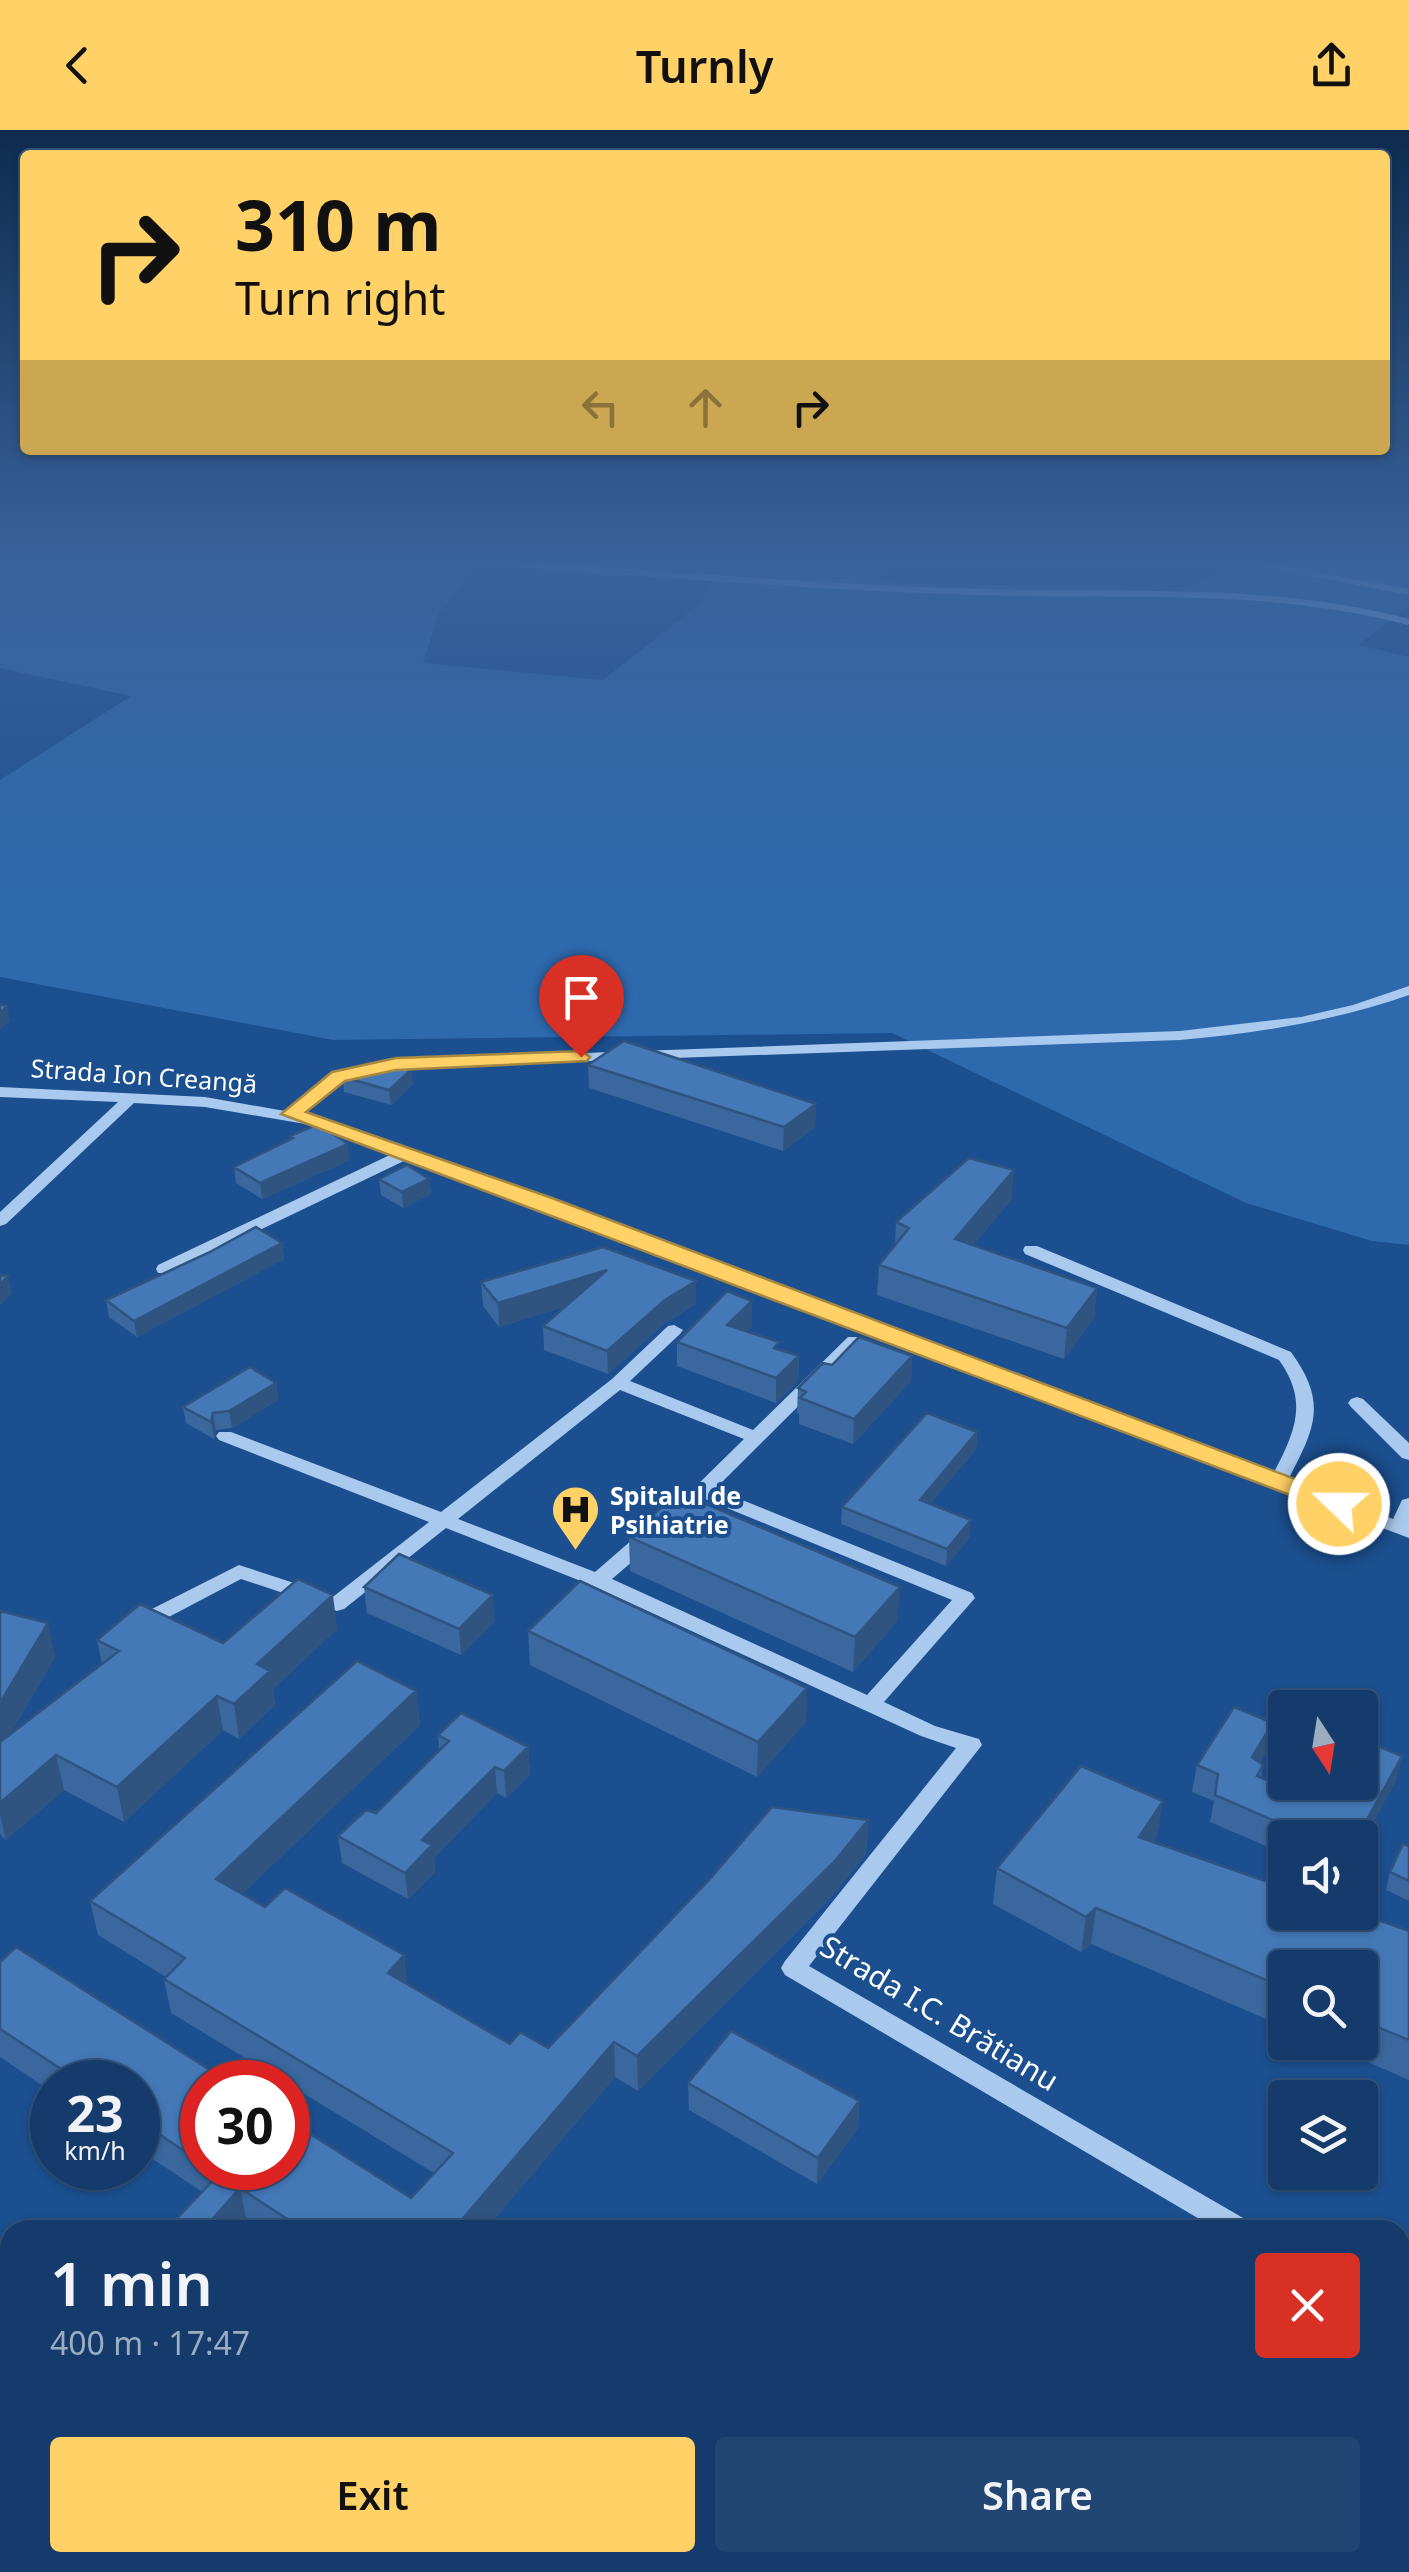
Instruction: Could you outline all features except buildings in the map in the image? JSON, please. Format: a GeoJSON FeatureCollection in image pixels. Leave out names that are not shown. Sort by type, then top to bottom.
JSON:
{"type":"FeatureCollection","features":[{"type":"Feature","properties":{"kind":"street"},"geometry":{"type":"LineString","coordinates":[[291,1114],[338,1076],[396,1064],[1049,1041],[1213,1030],[1357,1010],[1409,990]]}},
{"type":"Feature","properties":{"kind":"street","name":"Strada Ion Creangă"},"geometry":{"type":"LineString","coordinates":[[0,1092],[205,1102],[291,1114],[407,1153],[1404,1530]]}},
{"type":"Feature","properties":{"kind":"street"},"geometry":{"type":"LineString","coordinates":[[0,1222],[131,1098]]}},
{"type":"Feature","properties":{"kind":"street"},"geometry":{"type":"LineString","coordinates":[[164,1269],[407,1153]]}},
{"type":"Feature","properties":{"kind":"street"},"geometry":{"type":"LineString","coordinates":[[1031,1250],[1286,1356],[1297,1369],[1306,1427],[1279,1480]]}},
{"type":"Feature","properties":{"kind":"street"},"geometry":{"type":"LineString","coordinates":[[126,1630],[240,1572],[337,1604],[618,1383],[674,1330]]}},
{"type":"Feature","properties":{"kind":"street"},"geometry":{"type":"LineString","coordinates":[[224,1436],[598,1580],[871,1704],[966,1598],[695,1498],[854,1341]]}},
{"type":"Feature","properties":{"kind":"street"},"geometry":{"type":"LineString","coordinates":[[618,1383],[754,1437]]}},
{"type":"Feature","properties":{"kind":"street"},"geometry":{"type":"LineString","coordinates":[[1357,1402],[1409,1454]]}},
{"type":"Feature","properties":{"kind":"street"},"geometry":{"type":"LineString","coordinates":[[1404,1530],[1409,1504]]}},
{"type":"Feature","properties":{"kind":"street"},"geometry":{"type":"LineString","coordinates":[[598,1580],[658,1529]]}},
{"type":"Feature","properties":{"kind":"street","name":"Strada I.C. Brătianu"},"geometry":{"type":"LineString","coordinates":[[871,1704],[970,1745],[792,1968],[1224,2220]]}},
{"type":"Feature","properties":{"kind":"shaded area"},"geometry":{"type":"Polygon","coordinates":[[[28,674],[539,674],[603,680],[611,674],[1409,674],[1409,1245],[1372,1241],[1246,1203],[892,1033],[333,1040],[0,977],[0,780],[131,696],[28,674]]]}},
{"type":"Feature","properties":{"kind":"place","name":"Spitalul de Psihiatrie"},"geometry":{"type":"Point","coordinates":[575,1552]}},
{"type":"Feature","properties":{"kind":"route"},"geometry":{"type":"LineString","coordinates":[[581,1057],[396,1064],[338,1076],[291,1114],[544,1203],[1339,1504]]}}]}
